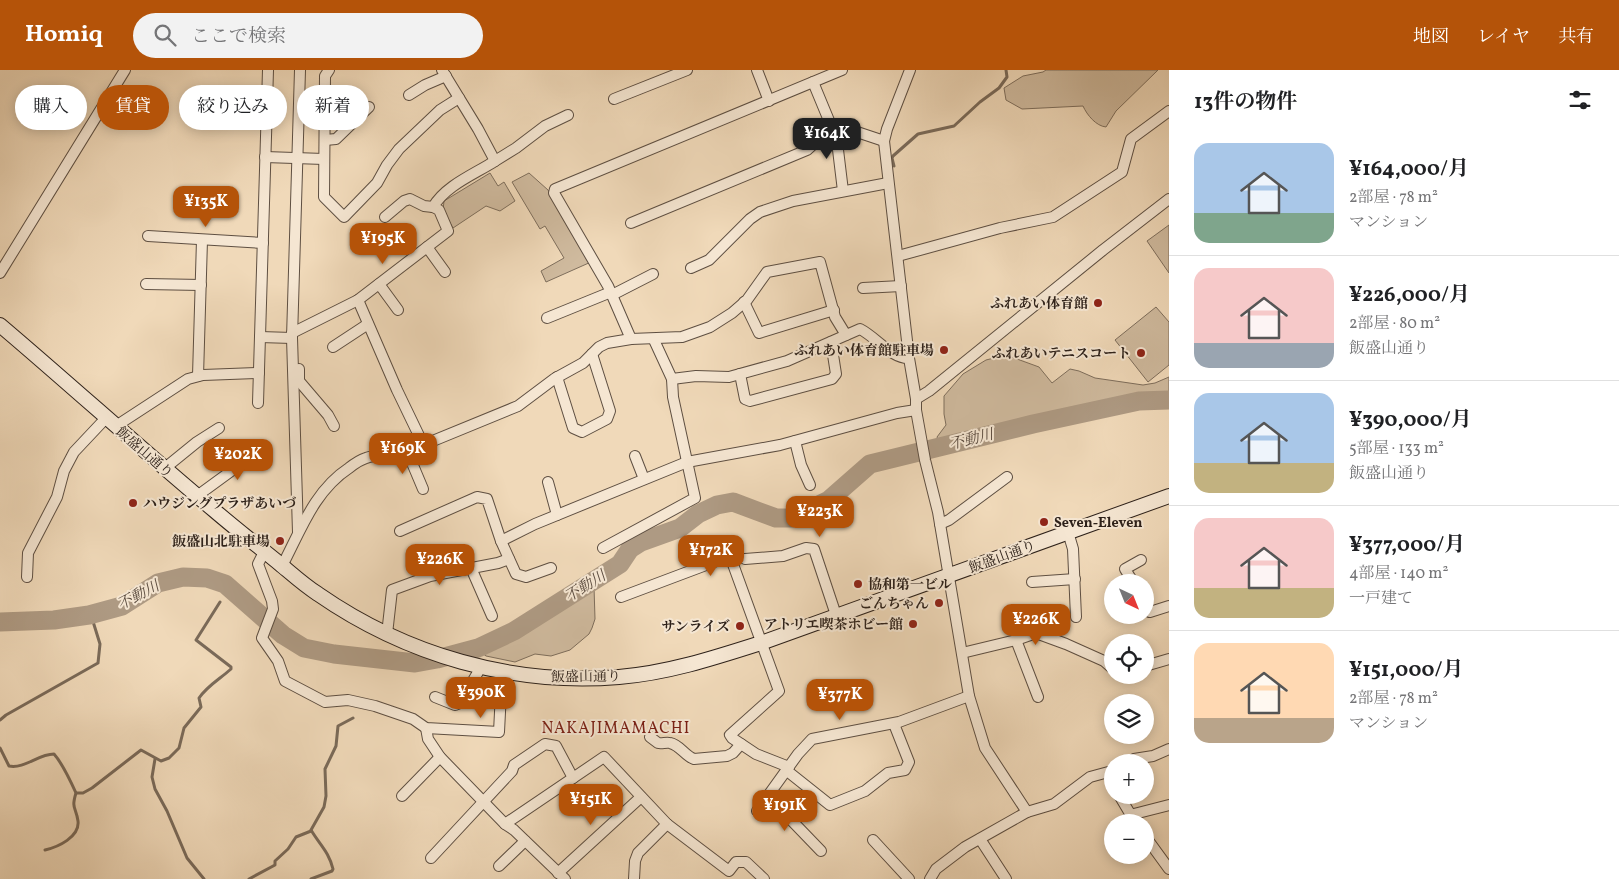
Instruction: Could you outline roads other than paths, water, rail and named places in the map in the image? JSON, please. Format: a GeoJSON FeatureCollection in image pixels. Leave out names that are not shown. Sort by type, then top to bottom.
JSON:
{"type":"FeatureCollection","features":[{"type":"Feature","properties":{"kind":"street"},"geometry":{"type":"LineString","coordinates":[[0,273],[124,70]]}},
{"type":"Feature","properties":{"kind":"street"},"geometry":{"type":"LineString","coordinates":[[258,402],[268,70]]}},
{"type":"Feature","properties":{"kind":"street"},"geometry":{"type":"LineString","coordinates":[[298,534],[294,334],[300,70]]}},
{"type":"Feature","properties":{"kind":"street"},"geometry":{"type":"LineString","coordinates":[[328,70],[325,76],[324,197],[344,217],[377,182],[386,165],[399,149],[440,110],[459,98]]}},
{"type":"Feature","properties":{"kind":"street"},"geometry":{"type":"LineString","coordinates":[[614,99],[687,70]]}},
{"type":"Feature","properties":{"kind":"street"},"geometry":{"type":"LineString","coordinates":[[757,70],[769,101]]}},
{"type":"Feature","properties":{"kind":"street"},"geometry":{"type":"LineString","coordinates":[[631,340],[611,294],[554,193],[555,189],[842,70]]}},
{"type":"Feature","properties":{"kind":"street"},"geometry":{"type":"LineString","coordinates":[[910,70],[884,140],[916,410],[940,524],[969,696],[985,748],[1027,812]]}},
{"type":"Feature","properties":{"kind":"street"},"geometry":{"type":"LineString","coordinates":[[409,95],[444,73],[496,161]]}},
{"type":"Feature","properties":{"kind":"street"},"geometry":{"type":"LineString","coordinates":[[813,82],[832,124],[843,191]]}},
{"type":"Feature","properties":{"kind":"street"},"geometry":{"type":"LineString","coordinates":[[898,256],[1000,228],[1053,217],[1122,172],[1131,139],[1169,111]]}},
{"type":"Feature","properties":{"kind":"street"},"geometry":{"type":"LineString","coordinates":[[433,207],[436,201],[449,189],[516,148],[545,126],[568,115]]}},
{"type":"Feature","properties":{"kind":"street"},"geometry":{"type":"LineString","coordinates":[[832,124],[884,140]]}},
{"type":"Feature","properties":{"kind":"street"},"geometry":{"type":"LineString","coordinates":[[631,223],[807,150],[828,131],[832,124]]}},
{"type":"Feature","properties":{"kind":"street"},"geometry":{"type":"LineString","coordinates":[[325,140],[336,139],[345,130]]}},
{"type":"Feature","properties":{"kind":"street"},"geometry":{"type":"LineString","coordinates":[[265,157],[324,159]]}},
{"type":"Feature","properties":{"kind":"street"},"geometry":{"type":"LineString","coordinates":[[691,268],[709,260],[750,219],[760,212],[793,201],[888,183]]}},
{"type":"Feature","properties":{"kind":"street"},"geometry":{"type":"LineString","coordinates":[[260,337],[294,334],[358,300],[448,231],[439,210],[424,206],[410,199],[404,201],[386,217]]}},
{"type":"Feature","properties":{"kind":"street"},"geometry":{"type":"LineString","coordinates":[[916,399],[1169,199]]}},
{"type":"Feature","properties":{"kind":"street"},"geometry":{"type":"LineString","coordinates":[[148,236],[263,243]]}},
{"type":"Feature","properties":{"kind":"street"},"geometry":{"type":"LineString","coordinates":[[198,376],[202,240]]}},
{"type":"Feature","properties":{"kind":"street"},"geometry":{"type":"LineString","coordinates":[[427,247],[445,272]]}},
{"type":"Feature","properties":{"kind":"street"},"geometry":{"type":"LineString","coordinates":[[282,566],[312,505],[331,481],[366,458],[390,457],[518,406],[557,377],[583,363],[607,343],[682,337],[710,326],[732,313],[744,302],[767,272],[820,262],[839,325],[846,335]]}},
{"type":"Feature","properties":{"kind":"street"},"geometry":{"type":"LineString","coordinates":[[547,318],[611,294],[653,274]]}},
{"type":"Feature","properties":{"kind":"street"},"geometry":{"type":"LineString","coordinates":[[146,284],[201,285]]}},
{"type":"Feature","properties":{"kind":"street"},"geometry":{"type":"LineString","coordinates":[[379,284],[398,310]]}},
{"type":"Feature","properties":{"kind":"street"},"geometry":{"type":"LineString","coordinates":[[863,288],[901,286]]}},
{"type":"Feature","properties":{"kind":"street"},"geometry":{"type":"LineString","coordinates":[[358,300],[423,444]]}},
{"type":"Feature","properties":{"kind":"street"},"geometry":{"type":"LineString","coordinates":[[744,302],[758,333],[834,310]]}},
{"type":"Feature","properties":{"kind":"street"},"geometry":{"type":"LineString","coordinates":[[333,348],[368,324]]}},
{"type":"Feature","properties":{"kind":"street","name":"飯盛山通り"},"geometry":{"type":"LineString","coordinates":[[0,325],[197,496],[317,594],[365,624],[386,634],[431,652],[502,672],[573,679],[620,677],[692,664],[761,643],[1169,496]]}},
{"type":"Feature","properties":{"kind":"street"},"geometry":{"type":"LineString","coordinates":[[672,379],[696,376],[729,378],[788,361],[860,329],[872,335],[888,351],[902,358],[909,358]]}},
{"type":"Feature","properties":{"kind":"street"},"geometry":{"type":"LineString","coordinates":[[294,334],[299,381],[328,415],[334,426]]}},
{"type":"Feature","properties":{"kind":"street"},"geometry":{"type":"LineString","coordinates":[[603,548],[695,498],[673,397],[672,379],[654,340]]}},
{"type":"Feature","properties":{"kind":"street"},"geometry":{"type":"LineString","coordinates":[[740,374],[746,399],[750,401],[832,379],[836,374],[831,342]]}},
{"type":"Feature","properties":{"kind":"street"},"geometry":{"type":"LineString","coordinates":[[557,377],[573,428],[582,432],[607,419],[610,410],[592,354]]}},
{"type":"Feature","properties":{"kind":"street"},"geometry":{"type":"LineString","coordinates":[[27,577],[28,553],[57,496],[64,471],[74,452],[111,422],[188,379],[198,376],[259,373]]}},
{"type":"Feature","properties":{"kind":"street"},"geometry":{"type":"LineString","coordinates":[[501,541],[557,515],[687,462],[795,441],[897,413],[916,410]]}},
{"type":"Feature","properties":{"kind":"street"},"geometry":{"type":"LineString","coordinates":[[165,468],[197,442],[219,428]]}},
{"type":"Feature","properties":{"kind":"street"},"geometry":{"type":"LineString","coordinates":[[795,441],[801,465],[810,485]]}},
{"type":"Feature","properties":{"kind":"street"},"geometry":{"type":"LineString","coordinates":[[197,496],[264,447]]}},
{"type":"Feature","properties":{"kind":"street"},"geometry":{"type":"LineString","coordinates":[[407,451],[423,489]]}},
{"type":"Feature","properties":{"kind":"street"},"geometry":{"type":"LineString","coordinates":[[635,456],[644,479]]}},
{"type":"Feature","properties":{"kind":"street"},"geometry":{"type":"LineString","coordinates":[[940,524],[949,520],[1007,477]]}},
{"type":"Feature","properties":{"kind":"street"},"geometry":{"type":"LineString","coordinates":[[548,482],[557,515]]}},
{"type":"Feature","properties":{"kind":"street"},"geometry":{"type":"LineString","coordinates":[[400,531],[477,497],[486,499],[501,541],[516,574],[526,577],[551,568]]}},
{"type":"Feature","properties":{"kind":"street"},"geometry":{"type":"LineString","coordinates":[[1068,532],[1073,549],[1076,617]]}},
{"type":"Feature","properties":{"kind":"street"},"geometry":{"type":"LineString","coordinates":[[745,559],[783,556],[806,548],[814,549],[836,615]]}},
{"type":"Feature","properties":{"kind":"street"},"geometry":{"type":"LineString","coordinates":[[264,552],[258,564],[272,600],[273,609],[263,635],[264,641],[278,661],[286,681],[314,698],[325,702],[348,700],[374,706],[413,719],[426,728],[499,732],[502,672]]}},
{"type":"Feature","properties":{"kind":"street"},"geometry":{"type":"LineString","coordinates":[[621,597],[730,556],[778,691],[730,735],[756,754],[788,769],[830,805],[865,791],[888,773],[905,770],[909,762],[894,724]]}},
{"type":"Feature","properties":{"kind":"street"},"geometry":{"type":"LineString","coordinates":[[386,634],[392,590],[430,576],[510,560]]}},
{"type":"Feature","properties":{"kind":"street"},"geometry":{"type":"LineString","coordinates":[[1128,574],[1125,569],[1141,560]]}},
{"type":"Feature","properties":{"kind":"street"},"geometry":{"type":"LineString","coordinates":[[471,568],[492,616]]}},
{"type":"Feature","properties":{"kind":"street"},"geometry":{"type":"LineString","coordinates":[[1032,582],[1075,579]]}},
{"type":"Feature","properties":{"kind":"street"},"geometry":{"type":"LineString","coordinates":[[1154,611],[1169,606]]}},
{"type":"Feature","properties":{"kind":"street"},"geometry":{"type":"LineString","coordinates":[[962,653],[1016,640],[1036,633],[1066,644],[1104,662]]}},
{"type":"Feature","properties":{"kind":"street"},"geometry":{"type":"LineString","coordinates":[[1016,640],[1038,697]]}},
{"type":"Feature","properties":{"kind":"street"},"geometry":{"type":"LineString","coordinates":[[1154,663],[1169,659]]}},
{"type":"Feature","properties":{"kind":"street"},"geometry":{"type":"LineString","coordinates":[[435,697],[455,705],[460,702],[481,667]]}},
{"type":"Feature","properties":{"kind":"street"},"geometry":{"type":"LineString","coordinates":[[757,811],[812,739],[894,724],[969,696]]}},
{"type":"Feature","properties":{"kind":"street"},"geometry":{"type":"LineString","coordinates":[[426,728],[428,739],[440,757],[505,824],[561,876],[641,797]]}},
{"type":"Feature","properties":{"kind":"street"},"geometry":{"type":"LineString","coordinates":[[650,737],[658,743],[675,745],[694,759],[726,756],[733,753],[741,744]]}},
{"type":"Feature","properties":{"kind":"street"},"geometry":{"type":"LineString","coordinates":[[432,858],[512,771],[514,765],[545,744],[556,746],[573,778]]}},
{"type":"Feature","properties":{"kind":"street"},"geometry":{"type":"LineString","coordinates":[[1154,755],[1169,749]]}},
{"type":"Feature","properties":{"kind":"street"},"geometry":{"type":"LineString","coordinates":[[402,796],[440,757]]}},
{"type":"Feature","properties":{"kind":"street"},"geometry":{"type":"LineString","coordinates":[[505,824],[604,757],[667,824],[728,870],[736,862],[746,862],[763,879]]}},
{"type":"Feature","properties":{"kind":"street"},"geometry":{"type":"LineString","coordinates":[[930,879],[936,869],[948,858],[980,839],[1027,812],[1054,804],[1090,778],[1104,776]]}},
{"type":"Feature","properties":{"kind":"street"},"geometry":{"type":"LineString","coordinates":[[768,796],[821,851]]}},
{"type":"Feature","properties":{"kind":"street"},"geometry":{"type":"LineString","coordinates":[[1145,814],[1169,805]]}},
{"type":"Feature","properties":{"kind":"street"},"geometry":{"type":"LineString","coordinates":[[634,879],[635,860],[638,853],[667,824]]}},
{"type":"Feature","properties":{"kind":"street"},"geometry":{"type":"LineString","coordinates":[[980,839],[1006,879]]}},
{"type":"Feature","properties":{"kind":"street"},"geometry":{"type":"LineString","coordinates":[[873,840],[909,879]]}},
{"type":"Feature","properties":{"kind":"street"},"geometry":{"type":"LineString","coordinates":[[499,866],[525,841]]}},
{"type":"Feature","properties":{"kind":"street"},"geometry":{"type":"LineString","coordinates":[[1154,848],[1168,866]]}},
{"type":"Feature","properties":{"kind":"waterway"},"geometry":{"type":"LineString","coordinates":[[894,166],[893,156],[918,134],[954,126],[980,102],[999,88],[1007,77],[1006,70]]}},
{"type":"Feature","properties":{"kind":"waterway","name":"不動川"},"geometry":{"type":"LineString","coordinates":[[0,622],[54,620],[89,615],[122,606],[158,583],[183,577],[207,578],[225,584],[283,635],[304,648],[334,654],[415,663],[437,659],[478,648],[514,631],[620,564],[630,549],[641,542],[680,528],[698,514],[717,505],[733,502],[776,518],[792,518],[829,500],[870,464],[1033,424],[1139,401],[1169,400]]}},
{"type":"Feature","properties":{"kind":"waterway"},"geometry":{"type":"LineString","coordinates":[[76,793],[83,793],[92,788],[141,750],[161,761],[169,758],[179,748],[184,728],[201,707],[199,698],[210,686],[231,669],[231,667],[196,640],[220,602]]}},
{"type":"Feature","properties":{"kind":"waterway"},"geometry":{"type":"LineString","coordinates":[[0,720],[98,663],[100,644],[91,615]]}},
{"type":"Feature","properties":{"kind":"waterway"},"geometry":{"type":"LineString","coordinates":[[311,879],[333,869],[327,853],[311,830],[324,807],[326,796],[325,769],[336,746],[338,726],[353,718]]}},
{"type":"Feature","properties":{"kind":"waterway"},"geometry":{"type":"LineString","coordinates":[[0,748],[9,766],[26,764],[42,756],[54,754],[76,793],[74,805],[78,821],[76,832],[62,844],[45,850]]}},
{"type":"Feature","properties":{"kind":"waterway"},"geometry":{"type":"LineString","coordinates":[[155,759],[152,777],[155,789],[167,811],[187,858],[204,879]]}},
{"type":"Feature","properties":{"kind":"waterway"},"geometry":{"type":"LineString","coordinates":[[249,879],[275,865],[275,861],[288,849],[296,837],[311,831]]}},
{"type":"Feature","properties":{"kind":"place","name":"ふれあい体育館"},"geometry":{"type":"Point","coordinates":[1098,303]}},
{"type":"Feature","properties":{"kind":"place","name":"ふれあい体育館駐車場"},"geometry":{"type":"Point","coordinates":[944,350]}},
{"type":"Feature","properties":{"kind":"place","name":"ふれあいテニスコート"},"geometry":{"type":"Point","coordinates":[1141,353]}},
{"type":"Feature","properties":{"kind":"place","name":"ハウジングプラザあいづ"},"geometry":{"type":"Point","coordinates":[133,503]}},
{"type":"Feature","properties":{"kind":"place","name":"Seven-Eleven"},"geometry":{"type":"Point","coordinates":[1044,522]}},
{"type":"Feature","properties":{"kind":"place","name":"飯盛山北駐車場"},"geometry":{"type":"Point","coordinates":[280,541]}},
{"type":"Feature","properties":{"kind":"place","name":"協和第一ビル"},"geometry":{"type":"Point","coordinates":[858,584]}},
{"type":"Feature","properties":{"kind":"place","name":"ごんちゃん"},"geometry":{"type":"Point","coordinates":[939,603]}},
{"type":"Feature","properties":{"kind":"place","name":"アトリエ喫茶ホビー館"},"geometry":{"type":"Point","coordinates":[913,624]}},
{"type":"Feature","properties":{"kind":"place","name":"サンライズ"},"geometry":{"type":"Point","coordinates":[740,626]}},
{"type":"Feature","properties":{"kind":"district","name":"NAKAJIMAMACHI"},"geometry":{"type":"Point","coordinates":[616,727]}}]}
